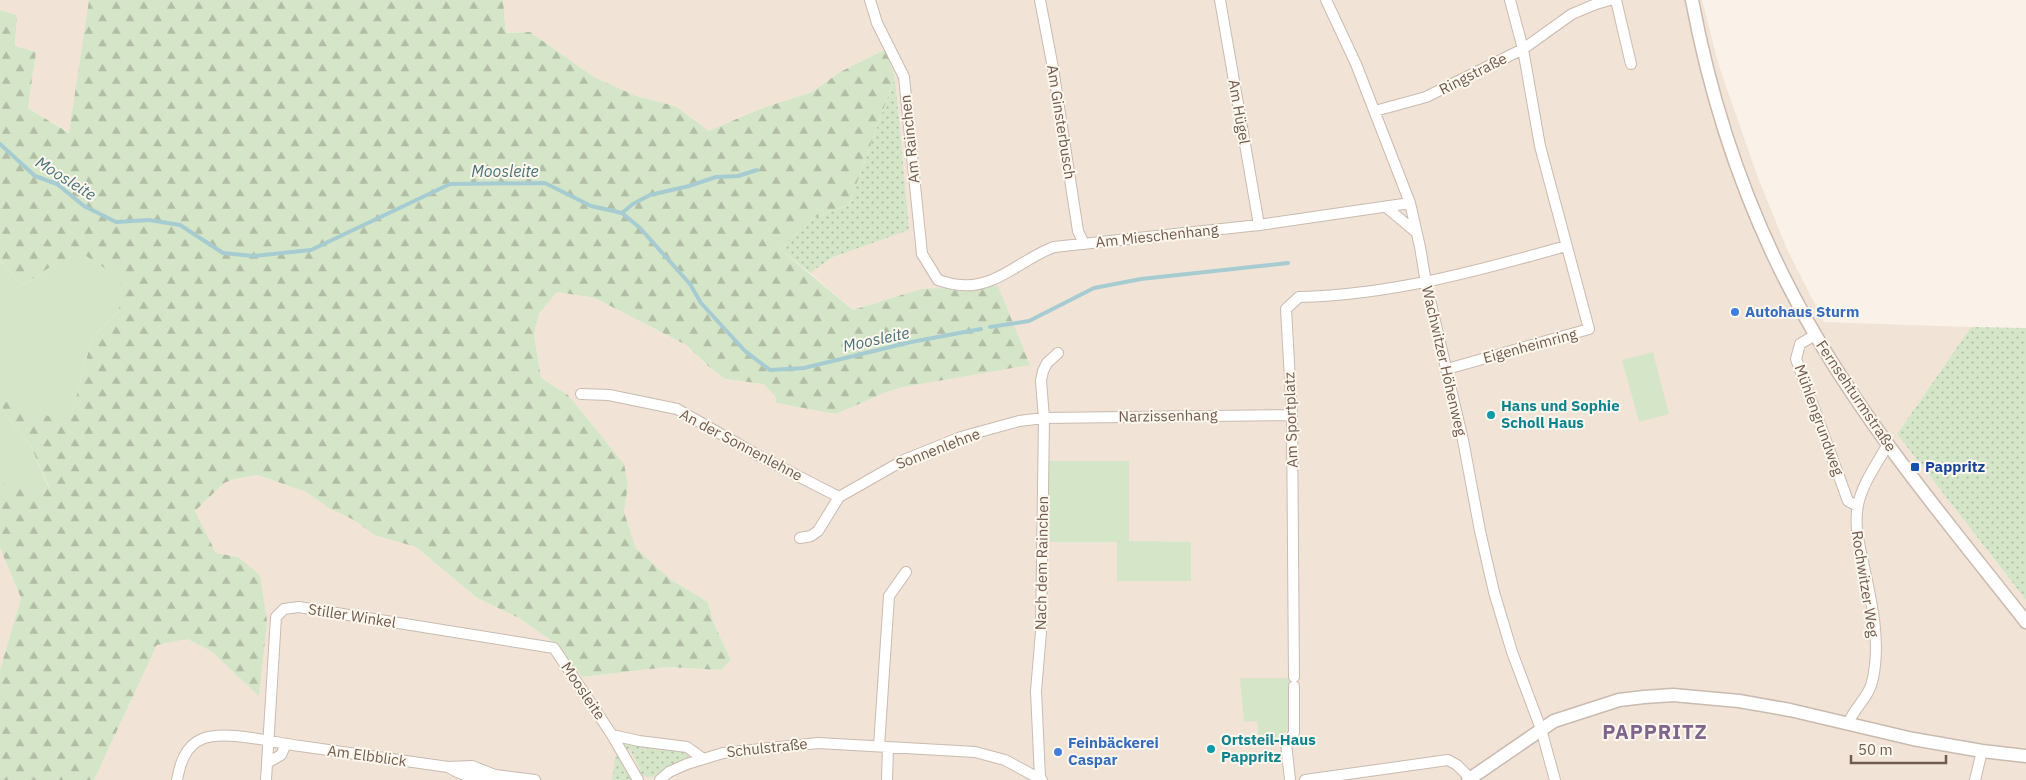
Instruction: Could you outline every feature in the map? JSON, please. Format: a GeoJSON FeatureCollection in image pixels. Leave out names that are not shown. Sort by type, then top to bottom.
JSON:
{"type":"FeatureCollection","features":[{"type":"Feature","properties":{"kind":"street","name":"Am Rainchen"},"geometry":{"type":"LineString","coordinates":[[870,0],[877,23],[904,77],[922,254],[938,280]]}},
{"type":"Feature","properties":{"kind":"street","name":"Am Ginsterbusch"},"geometry":{"type":"LineString","coordinates":[[1040,0],[1053,68],[1078,231],[1084,244]]}},
{"type":"Feature","properties":{"kind":"street","name":"Am Hügel"},"geometry":{"type":"LineString","coordinates":[[1220,0],[1259,225]]}},
{"type":"Feature","properties":{"kind":"street","name":"Wachwitzer Höhenweg"},"geometry":{"type":"LineString","coordinates":[[1326,0],[1356,64],[1410,203],[1494,592],[1512,652],[1541,729],[1555,780]]}},
{"type":"Feature","properties":{"kind":"street","name":"Ringstraße"},"geometry":{"type":"LineString","coordinates":[[1374,111],[1426,97],[1523,49],[1510,0]]}},
{"type":"Feature","properties":{"kind":"street"},"geometry":{"type":"LineString","coordinates":[[1523,49],[1572,14],[1610,0]]}},
{"type":"Feature","properties":{"kind":"street"},"geometry":{"type":"LineString","coordinates":[[1616,0],[1631,64]]}},
{"type":"Feature","properties":{"kind":"street","name":"Fernsehturmstraße"},"geometry":{"type":"LineString","coordinates":[[1692,0],[1702,54],[1743,185],[1775,256],[1815,335],[1888,444],[2026,622]]}},
{"type":"Feature","properties":{"kind":"street","name":"Eigenheimring"},"geometry":{"type":"LineString","coordinates":[[1447,369],[1589,329],[1540,146],[1523,49]]}},
{"type":"Feature","properties":{"kind":"street","name":"Am Mieschenhang"},"geometry":{"type":"LineString","coordinates":[[938,280],[961,286],[986,284],[1042,251],[1054,247],[1259,225],[1410,203]]}},
{"type":"Feature","properties":{"kind":"street"},"geometry":{"type":"LineString","coordinates":[[1386,207],[1417,233]]}},
{"type":"Feature","properties":{"kind":"street"},"geometry":{"type":"LineString","coordinates":[[1426,283],[1566,246]]}},
{"type":"Feature","properties":{"kind":"street","name":"Am Sportplatz"},"geometry":{"type":"LineString","coordinates":[[1290,780],[1286,743],[1294,733],[1292,415],[1286,309],[1299,297],[1334,296],[1426,283]]}},
{"type":"Feature","properties":{"kind":"street","name":"Mühlengrundweg"},"geometry":{"type":"LineString","coordinates":[[1815,335],[1800,344],[1796,360],[1848,501],[1857,506]]}},
{"type":"Feature","properties":{"kind":"street","name":"Nach dem Rainchen"},"geometry":{"type":"LineString","coordinates":[[1041,779],[1036,691],[1041,632],[1044,418],[1042,381],[1043,371],[1047,363],[1058,353]]}},
{"type":"Feature","properties":{"kind":"street","name":"An der Sonnenlehne"},"geometry":{"type":"LineString","coordinates":[[581,394],[608,395],[677,410],[761,457],[839,497]]}},
{"type":"Feature","properties":{"kind":"street","name":"Narzissenhang"},"geometry":{"type":"LineString","coordinates":[[1044,418],[1292,415]]}},
{"type":"Feature","properties":{"kind":"street","name":"Sonnenlehne"},"geometry":{"type":"LineString","coordinates":[[800,538],[811,536],[818,531],[839,497],[904,460],[961,437],[1019,421],[1044,418]]}},
{"type":"Feature","properties":{"kind":"street","name":"Rochwitzer Weg"},"geometry":{"type":"LineString","coordinates":[[1848,724],[1851,716],[1871,690],[1875,657],[1872,605],[1856,523],[1857,506],[1861,492],[1888,444]]}},
{"type":"Feature","properties":{"kind":"street"},"geometry":{"type":"LineString","coordinates":[[887,780],[884,746],[888,596],[906,572]]}},
{"type":"Feature","properties":{"kind":"street","name":"Stiller Winkel"},"geometry":{"type":"LineString","coordinates":[[268,740],[276,617],[284,609],[299,607],[554,648]]}},
{"type":"Feature","properties":{"kind":"street","name":"Moosleite"},"geometry":{"type":"LineString","coordinates":[[554,648],[612,735],[638,780]]}},
{"type":"Feature","properties":{"kind":"street"},"geometry":{"type":"LineString","coordinates":[[1304,780],[1448,760],[1457,765],[1469,779],[1541,729],[1573,714],[1619,700],[1673,695],[1739,701],[1790,710],[1913,739],[1982,752],[2026,756]]}},
{"type":"Feature","properties":{"kind":"street","name":"Moosleite"},"geometry":{"type":"LineString","coordinates":[[612,735],[639,741],[687,747],[702,758]]}},
{"type":"Feature","properties":{"kind":"street","name":"Am Elbblick"},"geometry":{"type":"LineString","coordinates":[[177,780],[184,757],[190,747],[201,740],[216,736],[268,740],[448,767],[459,774],[472,778],[495,775],[535,780]]}},
{"type":"Feature","properties":{"kind":"street"},"geometry":{"type":"LineString","coordinates":[[266,780],[268,740]]}},
{"type":"Feature","properties":{"kind":"street","name":"Schulstraße"},"geometry":{"type":"LineString","coordinates":[[660,780],[669,772],[702,758],[723,753],[818,742],[975,752],[1005,760],[1041,779]]}},
{"type":"Feature","properties":{"kind":"street"},"geometry":{"type":"LineString","coordinates":[[267,763],[281,755],[286,744]]}},
{"type":"Feature","properties":{"kind":"street"},"geometry":{"type":"LineString","coordinates":[[1975,780],[1982,752]]}},
{"type":"Feature","properties":{"kind":"shaded area"},"geometry":{"type":"Polygon","coordinates":[[[0,0],[89,0],[70,133],[28,108],[36,52],[15,46],[17,15],[0,10],[0,0]]]}},
{"type":"Feature","properties":{"kind":"shaded area"},"geometry":{"type":"Polygon","coordinates":[[[503,0],[1702,0],[1719,66],[1757,175],[1787,249],[1824,322],[1971,327],[1897,434],[2026,600],[2026,780],[94,780],[157,645],[187,639],[211,651],[259,695],[238,557],[216,553],[195,511],[224,483],[235,479],[258,475],[306,492],[330,509],[354,520],[374,535],[416,547],[477,598],[519,618],[555,643],[582,677],[668,667],[721,670],[731,660],[714,624],[708,602],[670,579],[636,548],[624,512],[628,485],[568,395],[541,378],[534,334],[539,314],[557,292],[595,298],[686,345],[708,367],[725,379],[763,384],[775,396],[836,414],[884,393],[903,387],[997,369],[921,289],[853,310],[810,273],[833,257],[908,230],[895,77],[886,49],[840,72],[812,92],[757,110],[709,131],[675,106],[636,96],[594,77],[530,32],[506,33],[503,0]]]}},
{"type":"Feature","properties":{"kind":"shaded area"},"geometry":{"type":"Polygon","coordinates":[[[0,548],[21,598],[0,670],[0,548]]]}},
{"type":"Feature","properties":{"kind":"green space"},"geometry":{"type":"Polygon","coordinates":[[[89,0],[503,0],[506,33],[530,32],[594,77],[636,96],[675,106],[709,131],[757,110],[812,92],[840,72],[886,49],[895,77],[849,205],[812,219],[780,249],[853,310],[921,289],[998,286],[1030,365],[903,387],[884,393],[836,414],[777,403],[775,396],[763,384],[725,379],[686,345],[595,298],[557,292],[539,314],[534,334],[541,378],[568,395],[624,464],[628,485],[624,512],[636,548],[670,579],[708,602],[714,624],[731,660],[721,670],[668,667],[582,677],[555,643],[519,618],[477,598],[416,547],[374,535],[354,520],[330,509],[306,492],[258,475],[224,483],[195,511],[216,553],[238,557],[260,575],[267,621],[259,696],[211,651],[187,639],[157,645],[94,780],[0,780],[0,670],[21,598],[0,548],[0,483],[49,487],[30,445],[3,411],[0,399],[69,422],[92,338],[119,311],[52,266],[23,285],[0,260],[0,10],[17,15],[15,46],[36,52],[28,108],[69,133],[89,0]]]}},
{"type":"Feature","properties":{"kind":"green space"},"geometry":{"type":"Polygon","coordinates":[[[895,77],[909,230],[833,257],[810,273],[780,249],[812,219],[849,205],[895,77]]]}},
{"type":"Feature","properties":{"kind":"green space"},"geometry":{"type":"Polygon","coordinates":[[[80,252],[120,278],[119,311],[92,338],[69,423],[1,400],[3,411],[30,445],[49,488],[0,483],[0,260],[23,285],[52,266],[80,252]]]}},
{"type":"Feature","properties":{"kind":"green space"},"geometry":{"type":"Polygon","coordinates":[[[1971,327],[2026,328],[2026,600],[1897,434],[1971,327]]]}},
{"type":"Feature","properties":{"kind":"green space"},"geometry":{"type":"Polygon","coordinates":[[[1653,352],[1669,414],[1639,422],[1622,360],[1653,352]]]}},
{"type":"Feature","properties":{"kind":"green space"},"geometry":{"type":"Polygon","coordinates":[[[1049,461],[1129,461],[1129,541],[1191,542],[1191,581],[1117,581],[1117,542],[1049,542],[1049,461]]]}},
{"type":"Feature","properties":{"kind":"green space"},"geometry":{"type":"Polygon","coordinates":[[[1240,678],[1290,678],[1290,726],[1280,741],[1259,744],[1257,721],[1244,722],[1240,678]]]}},
{"type":"Feature","properties":{"kind":"green space"},"geometry":{"type":"Polygon","coordinates":[[[625,741],[683,749],[690,756],[653,777],[641,776],[638,773],[640,770],[630,749],[626,750],[623,745],[625,741]]]}},
{"type":"Feature","properties":{"kind":"green space"},"geometry":{"type":"Polygon","coordinates":[[[619,753],[633,780],[612,780],[615,757],[619,753]]]}},
{"type":"Feature","properties":{"kind":"waterway","name":"Moosleite"},"geometry":{"type":"LineString","coordinates":[[0,144],[35,176],[57,184],[84,206],[116,222],[149,220],[180,225],[223,253],[253,256],[311,250],[450,184],[545,183],[591,206],[622,213],[640,228],[690,284],[701,303],[745,351],[770,370],[804,368],[911,342],[981,329]]}},
{"type":"Feature","properties":{"kind":"waterway"},"geometry":{"type":"LineString","coordinates":[[622,213],[633,204],[650,195],[689,186],[716,177],[738,176],[757,170]]}},
{"type":"Feature","properties":{"kind":"waterway","name":"Moosleite"},"geometry":{"type":"LineString","coordinates":[[990,327],[1029,321],[1094,288],[1141,279],[1288,263]]}},
{"type":"Feature","properties":{"kind":"place","name":"Autohaus Sturm"},"geometry":{"type":"Point","coordinates":[1735,312]}},
{"type":"Feature","properties":{"kind":"place","name":"Hans und Sophie Scholl Haus"},"geometry":{"type":"Point","coordinates":[1491,415]}},
{"type":"Feature","properties":{"kind":"place","name":"Pappritz"},"geometry":{"type":"Point","coordinates":[1915,467]}},
{"type":"Feature","properties":{"kind":"place","name":"Ortsteil-Haus Pappritz"},"geometry":{"type":"Point","coordinates":[1211,749]}},
{"type":"Feature","properties":{"kind":"place","name":"Feinbäckerei Caspar"},"geometry":{"type":"Point","coordinates":[1058,752]}},
{"type":"Feature","properties":{"kind":"district","name":"PAPPRITZ"},"geometry":{"type":"Point","coordinates":[1655,732]}}]}
